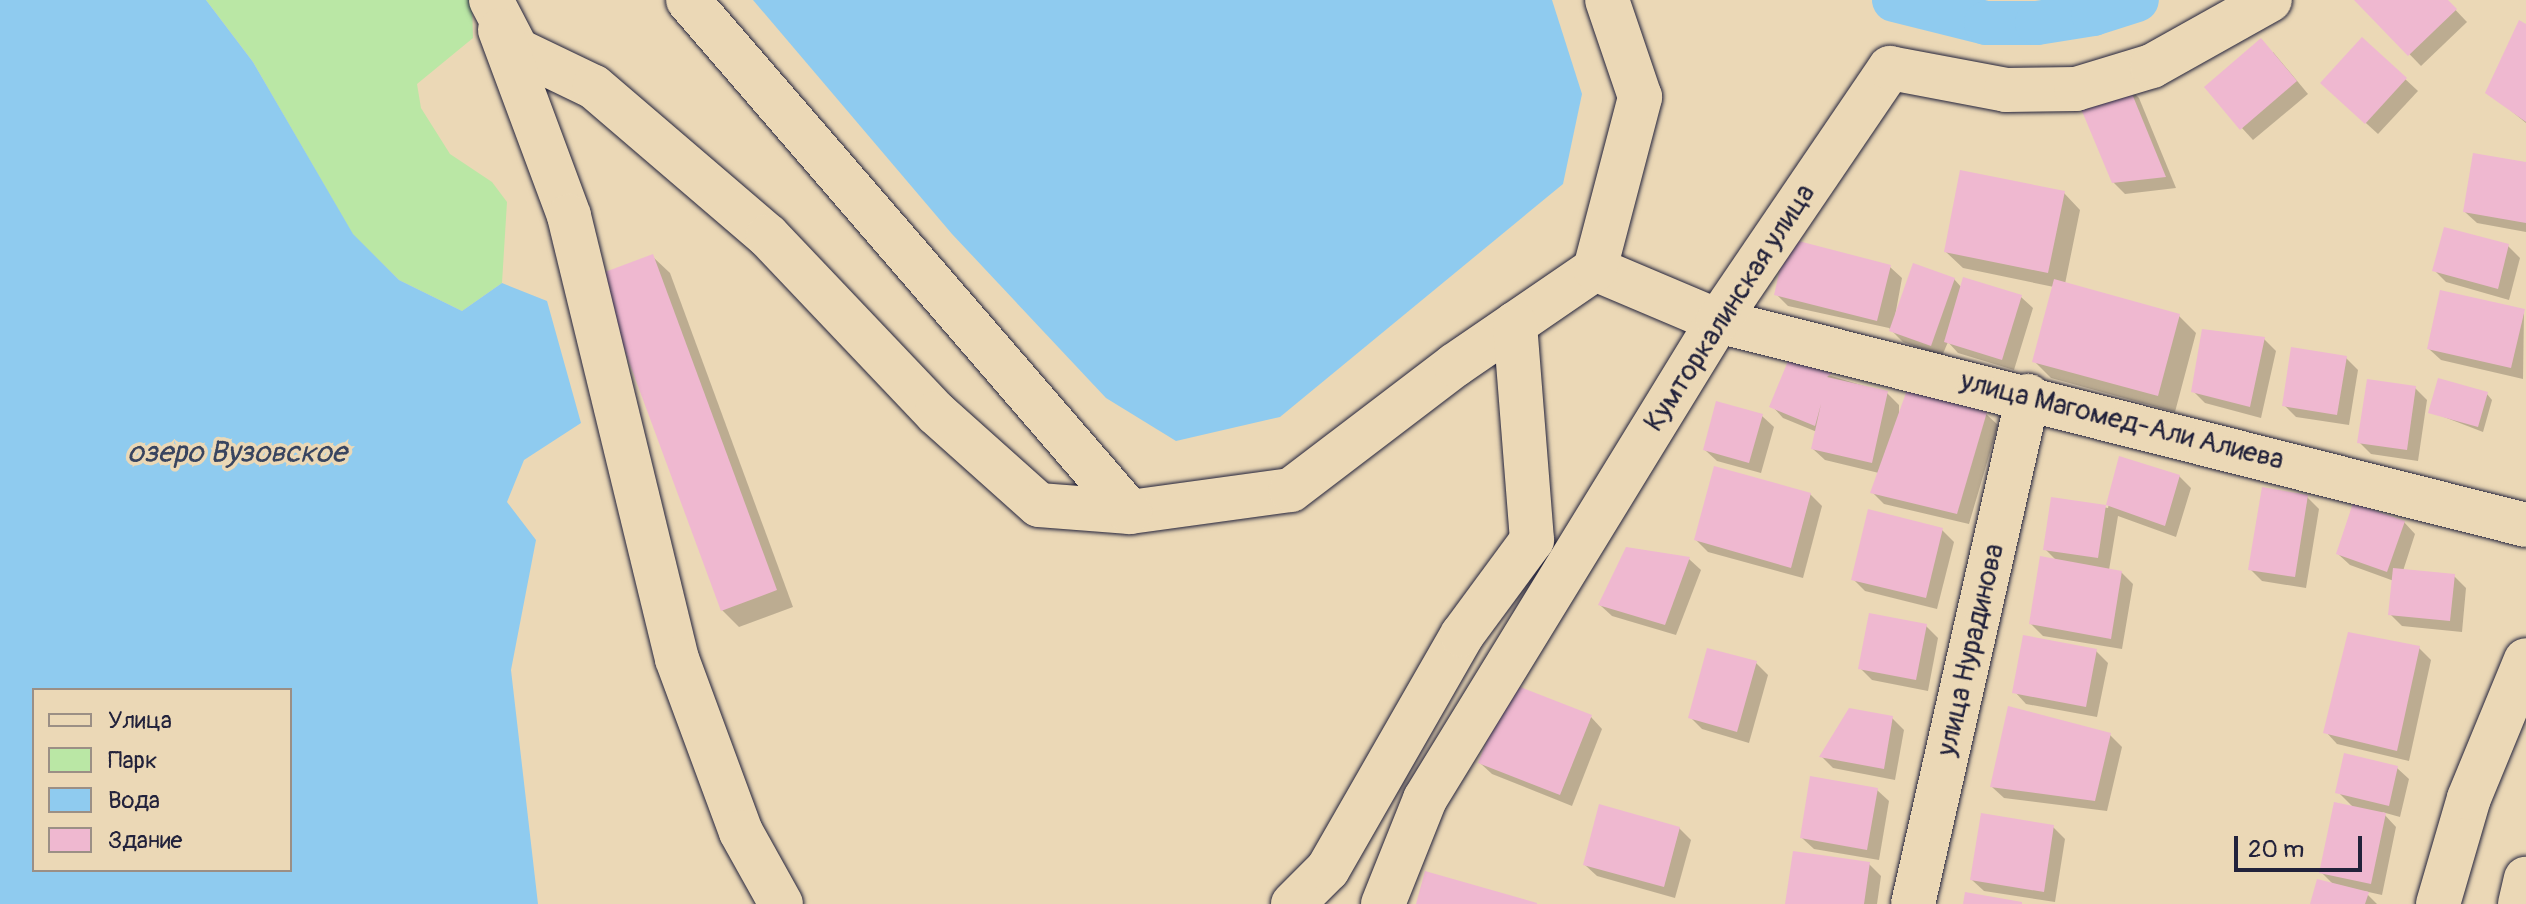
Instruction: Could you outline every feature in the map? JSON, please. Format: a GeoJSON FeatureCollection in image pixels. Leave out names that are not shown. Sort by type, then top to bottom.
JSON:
{"type":"FeatureCollection","features":[{"type":"Feature","properties":{"kind":"street"},"geometry":{"type":"LineString","coordinates":[[490,0],[517,50],[594,87],[768,236],[936,413],[1039,505],[1130,512],[1291,490],[1515,324],[1595,269],[1640,97],[1607,0]]}},
{"type":"Feature","properties":{"kind":"street"},"geometry":{"type":"LineString","coordinates":[[490,0],[569,216],[677,659],[741,832],[781,904]]}},
{"type":"Feature","properties":{"kind":"street"},"geometry":{"type":"LineString","coordinates":[[688,0],[1130,512]]}},
{"type":"Feature","properties":{"kind":"street","name":"Кумторкалинская улица"},"geometry":{"type":"LineString","coordinates":[[1383,904],[1425,799],[1718,321],[1890,68],[2006,90],[2076,89],[2152,66],[2270,0]]}},
{"type":"Feature","properties":{"kind":"street","name":"улица Магомед-Али Алиева"},"geometry":{"type":"LineString","coordinates":[[1595,269],[1718,321],[2028,396],[2526,525]]}},
{"type":"Feature","properties":{"kind":"street"},"geometry":{"type":"LineString","coordinates":[[1293,904],[1328,869],[1462,635],[1532,540],[1515,324]]}},
{"type":"Feature","properties":{"kind":"street","name":"улица Нурадинова"},"geometry":{"type":"LineString","coordinates":[[1913,904],[2028,396]]}},
{"type":"Feature","properties":{"kind":"street"},"geometry":{"type":"LineString","coordinates":[[2438,904],[2469,798],[2526,660]]}},
{"type":"Feature","properties":{"kind":"street"},"geometry":{"type":"LineString","coordinates":[[2520,904],[2526,879]]}},
{"type":"Feature","properties":{"kind":"green space"},"geometry":{"type":"Polygon","coordinates":[[[206,0],[472,0],[473,38],[417,84],[421,108],[450,154],[492,182],[507,202],[502,283],[462,311],[399,280],[353,235],[253,62],[206,0]]]}},
{"type":"Feature","properties":{"kind":"water","name":"озеро Вузовское"},"geometry":{"type":"Polygon","coordinates":[[[0,0],[206,0],[253,62],[353,234],[399,280],[462,311],[502,283],[547,301],[581,423],[524,460],[507,502],[536,540],[511,670],[538,904],[0,904],[0,0]]]}},
{"type":"Feature","properties":{"kind":"water"},"geometry":{"type":"Polygon","coordinates":[[[753,0],[1552,0],[1582,94],[1563,184],[1280,417],[1176,441],[1106,398],[952,234],[753,0]]]}},
{"type":"Feature","properties":{"kind":"building"},"geometry":{"type":"Polygon","coordinates":[[[2354,0],[2448,0],[2457,9],[2408,56],[2354,0]]]}},
{"type":"Feature","properties":{"kind":"building"},"geometry":{"type":"Polygon","coordinates":[[[2519,20],[2526,24],[2526,122],[2485,93],[2519,20]]]}},
{"type":"Feature","properties":{"kind":"building"},"geometry":{"type":"Polygon","coordinates":[[[2362,37],[2407,78],[2365,124],[2320,83],[2362,37]]]}},
{"type":"Feature","properties":{"kind":"building"},"geometry":{"type":"Polygon","coordinates":[[[2261,38],[2297,81],[2240,130],[2204,87],[2261,38]]]}},
{"type":"Feature","properties":{"kind":"building"},"geometry":{"type":"Polygon","coordinates":[[[2128,84],[2166,177],[2112,183],[2079,104],[2128,84]]]}},
{"type":"Feature","properties":{"kind":"building"},"geometry":{"type":"Polygon","coordinates":[[[2473,153],[2526,162],[2526,223],[2463,212],[2473,153]]]}},
{"type":"Feature","properties":{"kind":"building"},"geometry":{"type":"Polygon","coordinates":[[[1960,170],[2065,191],[2048,273],[1944,252],[1960,170]]]}},
{"type":"Feature","properties":{"kind":"building"},"geometry":{"type":"Polygon","coordinates":[[[2444,227],[2509,244],[2498,289],[2432,271],[2444,227]]]}},
{"type":"Feature","properties":{"kind":"building"},"geometry":{"type":"Polygon","coordinates":[[[1787,238],[1891,265],[1877,321],[1774,295],[1787,238]]]}},
{"type":"Feature","properties":{"kind":"building"},"geometry":{"type":"Polygon","coordinates":[[[653,254],[777,590],[721,611],[597,275],[653,254]]]}},
{"type":"Feature","properties":{"kind":"building"},"geometry":{"type":"Polygon","coordinates":[[[1913,263],[1955,278],[1931,346],[1889,331],[1913,263]]]}},
{"type":"Feature","properties":{"kind":"building"},"geometry":{"type":"Polygon","coordinates":[[[1963,277],[2022,295],[2002,360],[1944,342],[1963,277]]]}},
{"type":"Feature","properties":{"kind":"building"},"geometry":{"type":"Polygon","coordinates":[[[2054,279],[2180,314],[2158,396],[2032,362],[2054,279]]]}},
{"type":"Feature","properties":{"kind":"building"},"geometry":{"type":"Polygon","coordinates":[[[2440,290],[2525,309],[2511,368],[2427,349],[2440,290]]]}},
{"type":"Feature","properties":{"kind":"building"},"geometry":{"type":"Polygon","coordinates":[[[2202,329],[2265,337],[2250,407],[2191,392],[2202,329]]]}},
{"type":"Feature","properties":{"kind":"building"},"geometry":{"type":"Polygon","coordinates":[[[2291,347],[2347,356],[2337,415],[2282,406],[2291,347]]]}},
{"type":"Feature","properties":{"kind":"building"},"geometry":{"type":"Polygon","coordinates":[[[1788,361],[1832,373],[1827,377],[1888,391],[1872,463],[1811,449],[1821,404],[1815,426],[1769,407],[1788,361]]]}},
{"type":"Feature","properties":{"kind":"building"},"geometry":{"type":"Polygon","coordinates":[[[2438,378],[2488,392],[2478,427],[2428,413],[2438,378]]]}},
{"type":"Feature","properties":{"kind":"building"},"geometry":{"type":"Polygon","coordinates":[[[2367,379],[2416,386],[2407,450],[2357,443],[2367,379]]]}},
{"type":"Feature","properties":{"kind":"building"},"geometry":{"type":"Polygon","coordinates":[[[1907,390],[1987,412],[1957,514],[1870,493],[1907,390]]]}},
{"type":"Feature","properties":{"kind":"building"},"geometry":{"type":"Polygon","coordinates":[[[1716,401],[1763,414],[1749,463],[1703,450],[1716,401]]]}},
{"type":"Feature","properties":{"kind":"building"},"geometry":{"type":"Polygon","coordinates":[[[2119,456],[2180,475],[2165,526],[2106,505],[2119,456]]]}},
{"type":"Feature","properties":{"kind":"building"},"geometry":{"type":"Polygon","coordinates":[[[1714,466],[1811,493],[1791,568],[1694,540],[1714,466]]]}},
{"type":"Feature","properties":{"kind":"building"},"geometry":{"type":"Polygon","coordinates":[[[2262,487],[2308,495],[2295,577],[2248,570],[2262,487]]]}},
{"type":"Feature","properties":{"kind":"building"},"geometry":{"type":"Polygon","coordinates":[[[2051,497],[2106,505],[2098,558],[2043,550],[2051,497]]]}},
{"type":"Feature","properties":{"kind":"building"},"geometry":{"type":"Polygon","coordinates":[[[2353,503],[2405,521],[2387,572],[2336,554],[2353,503]]]}},
{"type":"Feature","properties":{"kind":"building"},"geometry":{"type":"Polygon","coordinates":[[[1868,509],[1943,528],[1926,598],[1851,580],[1868,509]]]}},
{"type":"Feature","properties":{"kind":"building"},"geometry":{"type":"Polygon","coordinates":[[[1626,547],[1690,557],[1665,625],[1598,605],[1626,547]]]}},
{"type":"Feature","properties":{"kind":"building"},"geometry":{"type":"Polygon","coordinates":[[[2040,556],[2122,571],[2111,639],[2029,624],[2040,556]]]}},
{"type":"Feature","properties":{"kind":"building"},"geometry":{"type":"Polygon","coordinates":[[[2393,568],[2455,574],[2450,621],[2388,615],[2393,568]]]}},
{"type":"Feature","properties":{"kind":"building"},"geometry":{"type":"Polygon","coordinates":[[[1869,613],[1927,624],[1916,680],[1858,669],[1869,613]]]}},
{"type":"Feature","properties":{"kind":"building"},"geometry":{"type":"Polygon","coordinates":[[[2348,632],[2420,646],[2397,751],[2323,733],[2348,632]]]}},
{"type":"Feature","properties":{"kind":"building"},"geometry":{"type":"Polygon","coordinates":[[[2023,635],[2097,649],[2086,707],[2012,693],[2023,635]]]}},
{"type":"Feature","properties":{"kind":"building"},"geometry":{"type":"Polygon","coordinates":[[[1707,648],[1757,661],[1737,732],[1688,718],[1707,648]]]}},
{"type":"Feature","properties":{"kind":"building"},"geometry":{"type":"Polygon","coordinates":[[[1510,683],[1592,715],[1560,795],[1478,763],[1510,683]]]}},
{"type":"Feature","properties":{"kind":"building"},"geometry":{"type":"Polygon","coordinates":[[[2008,706],[2111,733],[2095,801],[1990,787],[2008,706]]]}},
{"type":"Feature","properties":{"kind":"building"},"geometry":{"type":"Polygon","coordinates":[[[1849,708],[1893,716],[1884,769],[1819,757],[1849,708]]]}},
{"type":"Feature","properties":{"kind":"building"},"geometry":{"type":"Polygon","coordinates":[[[2344,753],[2398,766],[2389,806],[2335,793],[2344,753]]]}},
{"type":"Feature","properties":{"kind":"building"},"geometry":{"type":"Polygon","coordinates":[[[1810,776],[1878,788],[1867,850],[1800,838],[1810,776]]]}},
{"type":"Feature","properties":{"kind":"building"},"geometry":{"type":"Polygon","coordinates":[[[2334,802],[2386,813],[2371,884],[2319,873],[2334,802]]]}},
{"type":"Feature","properties":{"kind":"building"},"geometry":{"type":"Polygon","coordinates":[[[1599,804],[1680,827],[1664,887],[1583,865],[1599,804]]]}},
{"type":"Feature","properties":{"kind":"building"},"geometry":{"type":"Polygon","coordinates":[[[1981,813],[2054,825],[2044,892],[1970,880],[1981,813]]]}},
{"type":"Feature","properties":{"kind":"building"},"geometry":{"type":"Polygon","coordinates":[[[1793,851],[1870,862],[1864,904],[1785,904],[1793,851]]]}},
{"type":"Feature","properties":{"kind":"building"},"geometry":{"type":"Polygon","coordinates":[[[1425,871],[1537,903],[1537,904],[1416,904],[1425,871]]]}},
{"type":"Feature","properties":{"kind":"building"},"geometry":{"type":"Polygon","coordinates":[[[2317,879],[2369,892],[2365,904],[2310,904],[2317,879]]]}},
{"type":"Feature","properties":{"kind":"building"},"geometry":{"type":"Polygon","coordinates":[[[1965,892],[2022,902],[2022,904],[1963,904],[1965,892]]]}},
{"type":"Feature","properties":{"kind":"waterway"},"geometry":{"type":"LineString","coordinates":[[1894,0],[1986,23],[2037,23],[2093,14],[2137,0]]}}]}
